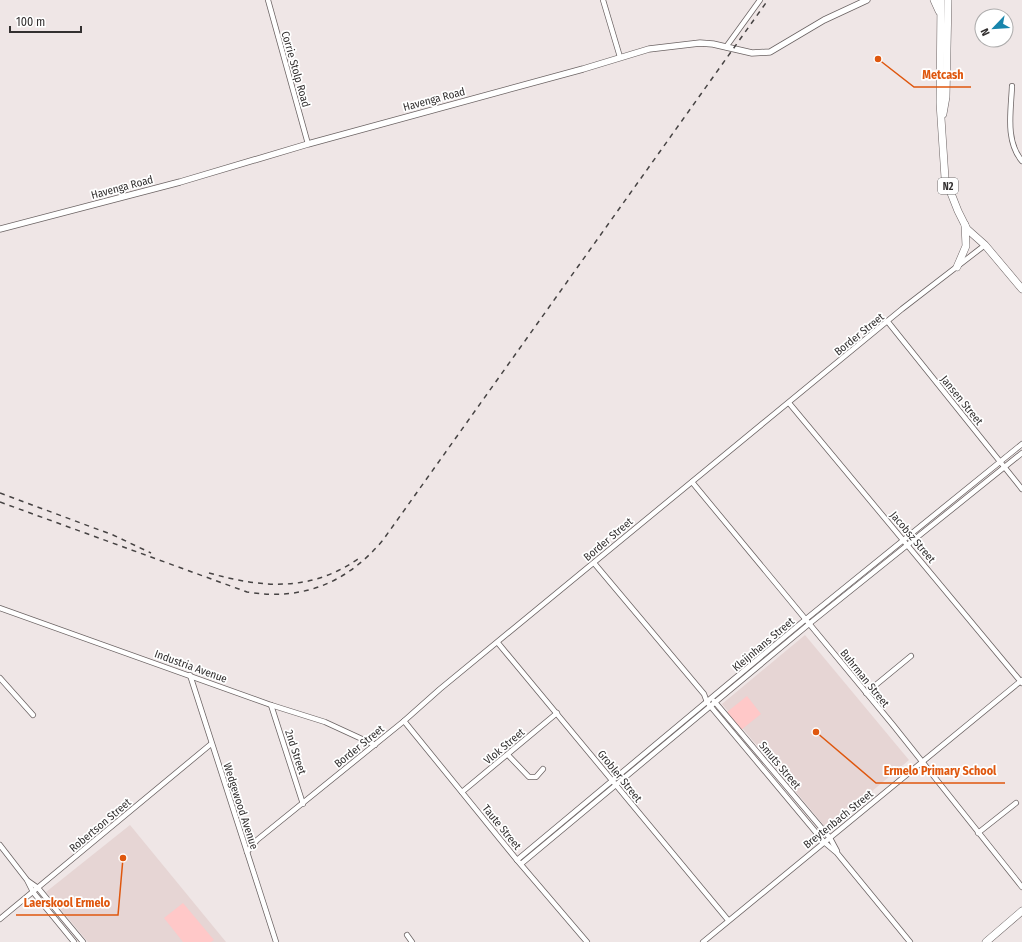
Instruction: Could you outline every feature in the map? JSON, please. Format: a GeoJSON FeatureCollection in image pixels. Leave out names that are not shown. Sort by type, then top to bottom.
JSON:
{"type":"FeatureCollection","features":[{"type":"Feature","properties":{"kind":"highway"},"geometry":{"type":"LineString","coordinates":[[934,0],[941,15]]}},
{"type":"Feature","properties":{"kind":"highway","name":"N2"},"geometry":{"type":"LineString","coordinates":[[941,0],[940,103],[942,116],[942,152],[945,178],[952,199],[965,225],[985,245],[1022,289]]}},
{"type":"Feature","properties":{"kind":"highway","name":"N2"},"geometry":{"type":"LineString","coordinates":[[942,116],[946,97],[948,0]]}},
{"type":"Feature","properties":{"kind":"highway"},"geometry":{"type":"LineString","coordinates":[[948,10],[955,0]]}},
{"type":"Feature","properties":{"kind":"highway"},"geometry":{"type":"LineString","coordinates":[[957,267],[966,246],[965,225]]}},
{"type":"Feature","properties":{"kind":"highway"},"geometry":{"type":"LineString","coordinates":[[986,942],[1022,911]]}},
{"type":"Feature","properties":{"kind":"street","name":"Corrie Stolp Road"},"geometry":{"type":"LineString","coordinates":[[268,0],[308,144]]}},
{"type":"Feature","properties":{"kind":"street"},"geometry":{"type":"LineString","coordinates":[[604,0],[620,57]]}},
{"type":"Feature","properties":{"kind":"street"},"geometry":{"type":"LineString","coordinates":[[726,47],[760,0]]}},
{"type":"Feature","properties":{"kind":"street","name":"Havenga Road"},"geometry":{"type":"LineString","coordinates":[[0,229],[182,181],[308,144],[583,69],[649,49],[691,43],[713,44],[752,53],[770,52],[824,20],[866,0]]}},
{"type":"Feature","properties":{"kind":"street"},"geometry":{"type":"LineString","coordinates":[[1012,86],[1011,143],[1022,161]]}},
{"type":"Feature","properties":{"kind":"street","name":"Border Street"},"geometry":{"type":"LineString","coordinates":[[247,852],[257,840],[375,745],[440,689],[888,322],[985,245]]}},
{"type":"Feature","properties":{"kind":"street","name":"Jansen Street"},"geometry":{"type":"LineString","coordinates":[[888,322],[1022,489]]}},
{"type":"Feature","properties":{"kind":"street","name":"Jacobsz Street"},"geometry":{"type":"LineString","coordinates":[[789,403],[1022,682]]}},
{"type":"Feature","properties":{"kind":"street","name":"Kleijnhans Street"},"geometry":{"type":"LineString","coordinates":[[517,860],[614,782],[904,540],[1022,444]]}},
{"type":"Feature","properties":{"kind":"street","name":"Kleijnhans Street"},"geometry":{"type":"LineString","coordinates":[[808,621],[908,545],[1022,453]]}},
{"type":"Feature","properties":{"kind":"street","name":"Buhrman Street"},"geometry":{"type":"LineString","coordinates":[[692,482],[808,621],[1022,887]]}},
{"type":"Feature","properties":{"kind":"street","name":"Smuts Street"},"geometry":{"type":"LineString","coordinates":[[594,563],[704,694],[830,838],[837,853]]}},
{"type":"Feature","properties":{"kind":"street","name":"Industria Avenue"},"geometry":{"type":"LineString","coordinates":[[0,608],[271,705],[325,722],[375,745]]}},
{"type":"Feature","properties":{"kind":"street","name":"Grobler Street"},"geometry":{"type":"LineString","coordinates":[[498,643],[728,920]]}},
{"type":"Feature","properties":{"kind":"street"},"geometry":{"type":"LineString","coordinates":[[866,693],[911,656]]}},
{"type":"Feature","properties":{"kind":"street","name":"Wedgewood Avenue"},"geometry":{"type":"LineString","coordinates":[[190,675],[276,942]]}},
{"type":"Feature","properties":{"kind":"street"},"geometry":{"type":"LineString","coordinates":[[0,678],[33,715]]}},
{"type":"Feature","properties":{"kind":"street","name":"Breytenbach Street"},"geometry":{"type":"LineString","coordinates":[[703,942],[728,920],[1022,682]]}},
{"type":"Feature","properties":{"kind":"street","name":"Smuts Street"},"geometry":{"type":"LineString","coordinates":[[711,702],[824,842],[837,853],[910,942]]}},
{"type":"Feature","properties":{"kind":"street","name":"2nd Street"},"geometry":{"type":"LineString","coordinates":[[271,705],[303,804]]}},
{"type":"Feature","properties":{"kind":"street","name":"Vlok Street"},"geometry":{"type":"LineString","coordinates":[[462,792],[557,714]]}},
{"type":"Feature","properties":{"kind":"street","name":"Taute Street"},"geometry":{"type":"LineString","coordinates":[[404,721],[517,860],[585,940]]}},
{"type":"Feature","properties":{"kind":"street","name":"Robertson Street"},"geometry":{"type":"LineString","coordinates":[[0,919],[211,744]]}},
{"type":"Feature","properties":{"kind":"street"},"geometry":{"type":"LineString","coordinates":[[508,755],[529,777],[536,777],[544,769]]}},
{"type":"Feature","properties":{"kind":"street","name":"Kleijnhans Street"},"geometry":{"type":"LineString","coordinates":[[521,864],[614,782]]}},
{"type":"Feature","properties":{"kind":"street"},"geometry":{"type":"LineString","coordinates":[[978,833],[1016,803]]}},
{"type":"Feature","properties":{"kind":"street"},"geometry":{"type":"LineString","coordinates":[[0,845],[27,880],[33,892],[74,942]]}},
{"type":"Feature","properties":{"kind":"street"},"geometry":{"type":"LineString","coordinates":[[27,880],[38,888],[83,942]]}},
{"type":"Feature","properties":{"kind":"street"},"geometry":{"type":"LineString","coordinates":[[407,935],[412,942]]}},
{"type":"Feature","properties":{"kind":"street"},"geometry":{"type":"LineString","coordinates":[[578,942],[585,940]]}},
{"type":"Feature","properties":{"kind":"shaded area"},"geometry":{"type":"Polygon","coordinates":[[[805,635],[909,760],[827,829],[722,704],[805,635]]]}},
{"type":"Feature","properties":{"kind":"shaded area"},"geometry":{"type":"Polygon","coordinates":[[[747,696],[761,714],[741,730],[727,712],[747,696]]]}},
{"type":"Feature","properties":{"kind":"shaded area"},"geometry":{"type":"Polygon","coordinates":[[[130,825],[226,942],[88,942],[46,892],[130,825]]]}},
{"type":"Feature","properties":{"kind":"shaded area"},"geometry":{"type":"Polygon","coordinates":[[[183,903],[214,940],[211,942],[183,942],[164,918],[183,903]]]}},
{"type":"Feature","properties":{"kind":"railway"},"geometry":{"type":"LineString","coordinates":[[0,502],[247,592],[287,594],[322,586],[339,578],[354,568],[383,540],[768,0]]}},
{"type":"Feature","properties":{"kind":"railway"},"geometry":{"type":"LineString","coordinates":[[0,493],[113,535],[151,553]]}},
{"type":"Feature","properties":{"kind":"railway"},"geometry":{"type":"LineString","coordinates":[[209,573],[248,582],[286,584],[304,582],[322,577],[340,570],[358,559]]}},
{"type":"Feature","properties":{"kind":"place","name":"Metcash"},"geometry":{"type":"Point","coordinates":[878,59]}},
{"type":"Feature","properties":{"kind":"place","name":"Ermelo Primary School"},"geometry":{"type":"Point","coordinates":[816,732]}},
{"type":"Feature","properties":{"kind":"place","name":"Laerskool Ermelo"},"geometry":{"type":"Point","coordinates":[123,858]}}]}
